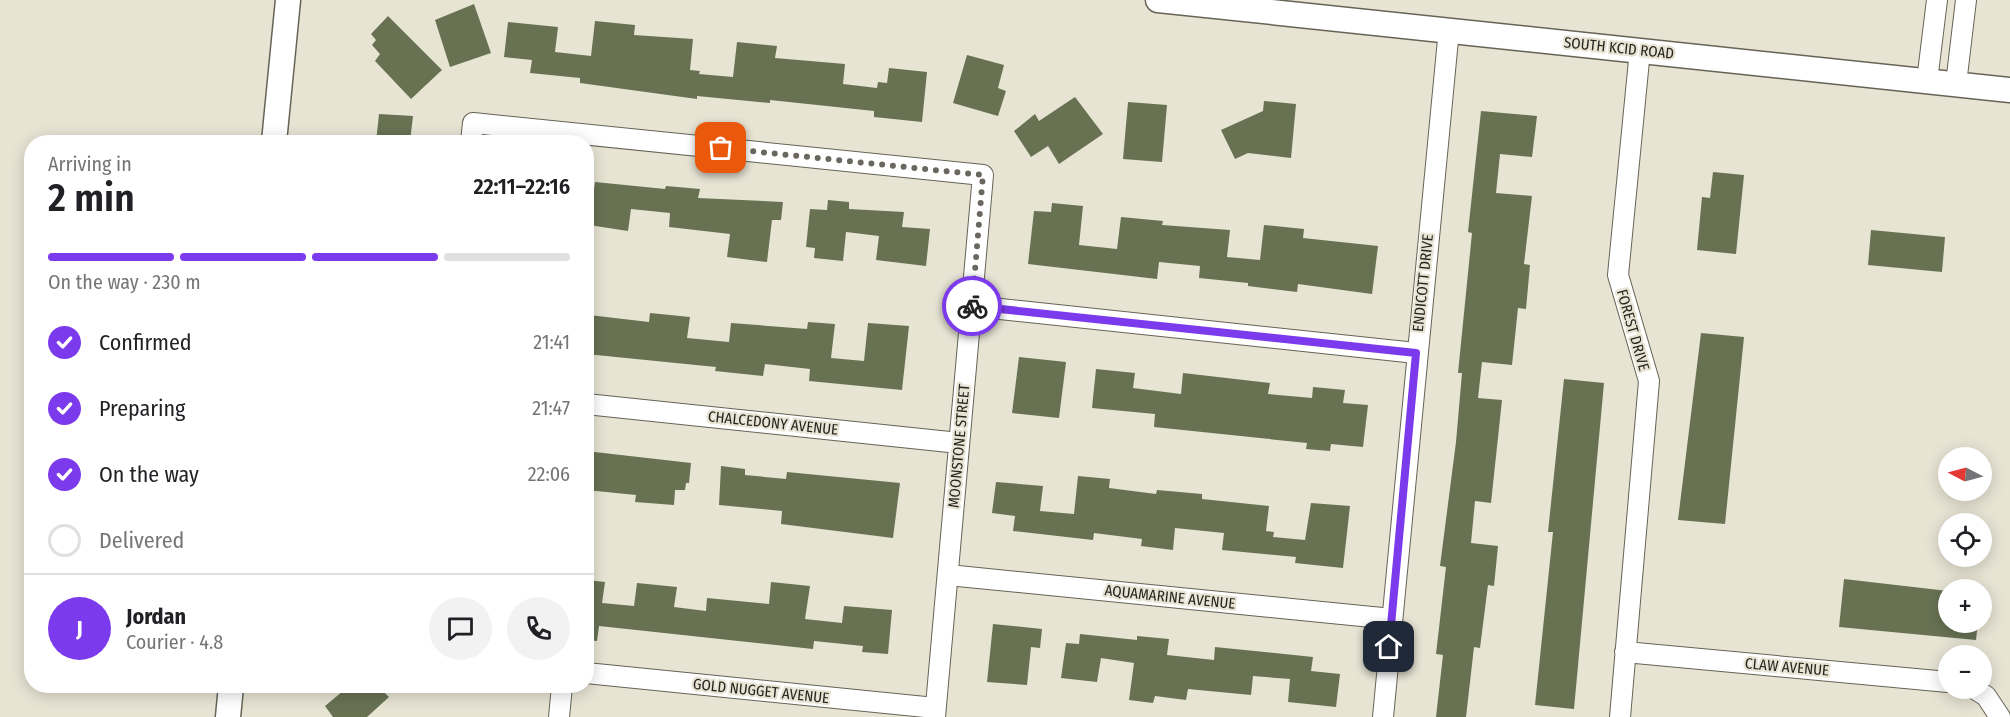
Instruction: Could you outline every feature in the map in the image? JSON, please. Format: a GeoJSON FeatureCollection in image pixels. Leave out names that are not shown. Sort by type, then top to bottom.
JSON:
{"type":"FeatureCollection","features":[{"type":"Feature","properties":{"kind":"street"},"geometry":{"type":"LineString","coordinates":[[275,135],[288,0]]}},
{"type":"Feature","properties":{"kind":"street","name":"SOUTH KCID ROAD"},"geometry":{"type":"LineString","coordinates":[[1160,0],[2010,90]]}},
{"type":"Feature","properties":{"kind":"street"},"geometry":{"type":"LineString","coordinates":[[1927,81],[1937,0]]}},
{"type":"Feature","properties":{"kind":"street"},"geometry":{"type":"LineString","coordinates":[[1956,84],[1966,0]]}},
{"type":"Feature","properties":{"kind":"street","name":"ENDICOTT DRIVE"},"geometry":{"type":"LineString","coordinates":[[1383,717],[1416,353],[1449,29]]}},
{"type":"Feature","properties":{"kind":"street","name":"FOREST DRIVE"},"geometry":{"type":"LineString","coordinates":[[1620,717],[1649,381],[1617,275],[1640,50]]}},
{"type":"Feature","properties":{"kind":"street","name":"MOONSTONE STREET"},"geometry":{"type":"LineString","coordinates":[[472,133],[496,135]]}},
{"type":"Feature","properties":{"kind":"street","name":"MOONSTONE STREET"},"geometry":{"type":"LineString","coordinates":[[594,143],[983,175],[935,712]]}},
{"type":"Feature","properties":{"kind":"street"},"geometry":{"type":"LineString","coordinates":[[972,306],[1416,353]]}},
{"type":"Feature","properties":{"kind":"street","name":"CHALCEDONY AVENUE"},"geometry":{"type":"LineString","coordinates":[[594,405],[959,443]]}},
{"type":"Feature","properties":{"kind":"street","name":"AQUAMARINE AVENUE"},"geometry":{"type":"LineString","coordinates":[[948,575],[1392,619]]}},
{"type":"Feature","properties":{"kind":"street","name":"CLAW AVENUE"},"geometry":{"type":"LineString","coordinates":[[1625,652],[1938,681]]}},
{"type":"Feature","properties":{"kind":"street","name":"GOLD NUGGET AVENUE"},"geometry":{"type":"LineString","coordinates":[[594,674],[935,712]]}},
{"type":"Feature","properties":{"kind":"street"},"geometry":{"type":"LineString","coordinates":[[228,717],[230,693]]}},
{"type":"Feature","properties":{"kind":"street"},"geometry":{"type":"LineString","coordinates":[[559,717],[561,693]]}},
{"type":"Feature","properties":{"kind":"street"},"geometry":{"type":"LineString","coordinates":[[1986,699],[2000,717]]}},
{"type":"Feature","properties":{"kind":"building"},"geometry":{"type":"Polygon","coordinates":[[[474,4],[491,53],[450,67],[435,20],[474,4]]]}},
{"type":"Feature","properties":{"kind":"building"},"geometry":{"type":"Polygon","coordinates":[[[388,16],[442,70],[411,99],[375,61],[380,54],[372,45],[376,40],[371,34],[388,16]]]}},
{"type":"Feature","properties":{"kind":"building"},"geometry":{"type":"Polygon","coordinates":[[[595,21],[635,25],[634,35],[693,39],[690,70],[700,71],[699,74],[733,77],[737,42],[777,46],[775,58],[845,64],[843,84],[877,88],[878,82],[887,83],[889,68],[927,72],[922,122],[874,117],[874,111],[770,100],[770,103],[697,96],[697,99],[580,83],[580,78],[530,73],[532,60],[504,57],[508,22],[558,27],[555,52],[591,56],[595,21]]]}},
{"type":"Feature","properties":{"kind":"building"},"geometry":{"type":"Polygon","coordinates":[[[967,55],[1004,65],[998,88],[1006,91],[998,116],[953,103],[967,55]]]}},
{"type":"Feature","properties":{"kind":"building"},"geometry":{"type":"Polygon","coordinates":[[[1075,97],[1103,134],[1059,164],[1048,146],[1031,157],[1014,131],[1035,114],[1039,121],[1075,97]]]}},
{"type":"Feature","properties":{"kind":"building"},"geometry":{"type":"Polygon","coordinates":[[[1264,101],[1296,104],[1291,158],[1248,153],[1235,159],[1221,130],[1263,111],[1264,101]]]}},
{"type":"Feature","properties":{"kind":"building"},"geometry":{"type":"Polygon","coordinates":[[[1128,102],[1167,105],[1162,162],[1123,159],[1128,102]]]}},
{"type":"Feature","properties":{"kind":"building"},"geometry":{"type":"Polygon","coordinates":[[[1481,111],[1537,116],[1532,157],[1500,154],[1496,193],[1532,196],[1524,264],[1530,265],[1526,309],[1518,308],[1512,365],[1482,362],[1478,398],[1502,400],[1491,503],[1475,501],[1471,543],[1498,546],[1494,586],[1488,585],[1480,648],[1474,647],[1466,717],[1436,717],[1443,655],[1436,654],[1446,567],[1440,566],[1456,442],[1462,373],[1458,373],[1472,233],[1468,232],[1481,111]]]}},
{"type":"Feature","properties":{"kind":"building"},"geometry":{"type":"Polygon","coordinates":[[[379,114],[413,116],[411,135],[377,135],[379,114]]]}},
{"type":"Feature","properties":{"kind":"building"},"geometry":{"type":"Polygon","coordinates":[[[1713,172],[1744,175],[1736,254],[1697,250],[1702,197],[1710,198],[1713,172]]]}},
{"type":"Feature","properties":{"kind":"building"},"geometry":{"type":"Polygon","coordinates":[[[595,182],[665,189],[666,186],[700,189],[698,198],[783,202],[781,220],[772,220],[767,262],[727,257],[730,234],[669,227],[670,213],[631,209],[628,231],[594,226],[595,182]]]}},
{"type":"Feature","properties":{"kind":"building"},"geometry":{"type":"Polygon","coordinates":[[[828,200],[849,202],[849,209],[904,212],[902,227],[930,229],[926,266],[876,260],[879,236],[846,232],[843,261],[814,258],[815,248],[806,247],[810,209],[827,210],[828,200]]]}},
{"type":"Feature","properties":{"kind":"building"},"geometry":{"type":"Polygon","coordinates":[[[1052,203],[1083,206],[1079,245],[1117,249],[1121,217],[1163,221],[1162,225],[1230,230],[1227,257],[1260,260],[1264,225],[1304,229],[1303,238],[1378,246],[1372,294],[1298,284],[1297,292],[1248,286],[1248,283],[1199,278],[1200,266],[1159,262],[1157,279],[1028,264],[1034,211],[1051,212],[1052,203]]]}},
{"type":"Feature","properties":{"kind":"building"},"geometry":{"type":"Polygon","coordinates":[[[1871,230],[1945,237],[1942,272],[1868,265],[1871,230]]]}},
{"type":"Feature","properties":{"kind":"building"},"geometry":{"type":"Polygon","coordinates":[[[650,313],[690,317],[687,338],[729,342],[731,323],[807,329],[808,322],[835,324],[831,358],[864,361],[868,323],[909,326],[902,390],[809,381],[810,369],[765,364],[763,376],[715,371],[716,367],[594,355],[594,316],[649,322],[650,313]]]}},
{"type":"Feature","properties":{"kind":"building"},"geometry":{"type":"Polygon","coordinates":[[[1701,333],[1744,337],[1725,524],[1678,520],[1701,333]]]}},
{"type":"Feature","properties":{"kind":"building"},"geometry":{"type":"Polygon","coordinates":[[[1019,357],[1066,362],[1059,418],[1012,413],[1019,357]]]}},
{"type":"Feature","properties":{"kind":"building"},"geometry":{"type":"Polygon","coordinates":[[[1096,369],[1135,373],[1133,388],[1181,394],[1183,373],[1270,383],[1268,394],[1312,398],[1313,387],[1345,390],[1343,403],[1368,405],[1363,447],[1331,444],[1330,451],[1306,449],[1307,443],[1154,427],[1155,414],[1092,408],[1096,369]]]}},
{"type":"Feature","properties":{"kind":"building"},"geometry":{"type":"Polygon","coordinates":[[[1564,379],[1604,383],[1574,709],[1535,705],[1553,532],[1548,532],[1564,379]]]}},
{"type":"Feature","properties":{"kind":"building"},"geometry":{"type":"Polygon","coordinates":[[[594,452],[691,463],[689,483],[686,483],[685,490],[675,490],[674,505],[635,502],[636,495],[594,491],[594,452]]]}},
{"type":"Feature","properties":{"kind":"building"},"geometry":{"type":"Polygon","coordinates":[[[721,466],[745,469],[745,475],[786,479],[787,472],[900,483],[893,538],[781,524],[782,511],[719,505],[721,466]]]}},
{"type":"Feature","properties":{"kind":"building"},"geometry":{"type":"Polygon","coordinates":[[[1078,476],[1110,479],[1109,488],[1156,494],[1157,490],[1202,494],[1202,499],[1269,506],[1266,531],[1274,532],[1273,537],[1305,540],[1311,503],[1350,506],[1343,568],[1295,563],[1296,557],[1222,550],[1224,533],[1175,528],[1173,550],[1141,546],[1142,539],[1094,533],[1093,540],[1013,531],[1015,516],[992,513],[996,482],[1043,486],[1040,511],[1074,514],[1078,476]]]}},
{"type":"Feature","properties":{"kind":"building"},"geometry":{"type":"Polygon","coordinates":[[[1844,579],[1938,590],[1938,633],[1977,633],[1976,640],[1839,627],[1844,579]]]}},
{"type":"Feature","properties":{"kind":"building"},"geometry":{"type":"Polygon","coordinates":[[[594,581],[605,582],[602,603],[634,606],[637,583],[677,587],[674,607],[706,611],[707,598],[769,604],[771,582],[810,586],[805,619],[842,623],[844,606],[892,610],[888,654],[862,652],[863,646],[814,641],[813,649],[599,626],[597,641],[594,641],[594,581]]]}},
{"type":"Feature","properties":{"kind":"building"},"geometry":{"type":"Polygon","coordinates":[[[993,624],[1042,629],[1040,648],[1031,647],[1027,685],[987,682],[993,624]]]}},
{"type":"Feature","properties":{"kind":"building"},"geometry":{"type":"Polygon","coordinates":[[[1080,634],[1137,640],[1137,636],[1169,639],[1167,655],[1214,660],[1215,647],[1313,657],[1311,671],[1340,674],[1336,707],[1288,702],[1290,679],[1253,676],[1251,695],[1188,689],[1186,700],[1155,696],[1153,703],[1129,700],[1134,663],[1101,658],[1097,682],[1061,678],[1066,643],[1079,644],[1080,634]]]}},
{"type":"Feature","properties":{"kind":"building"},"geometry":{"type":"Polygon","coordinates":[[[341,693],[385,693],[389,697],[367,717],[333,717],[325,706],[341,693]]]}},
{"type":"Feature","properties":{"kind":"way so far"},"geometry":{"type":"LineString","coordinates":[[721,148],[983,175],[972,306]]}},
{"type":"Feature","properties":{"kind":"route"},"geometry":{"type":"LineString","coordinates":[[972,306],[1416,353],[1389,647]]}}]}
